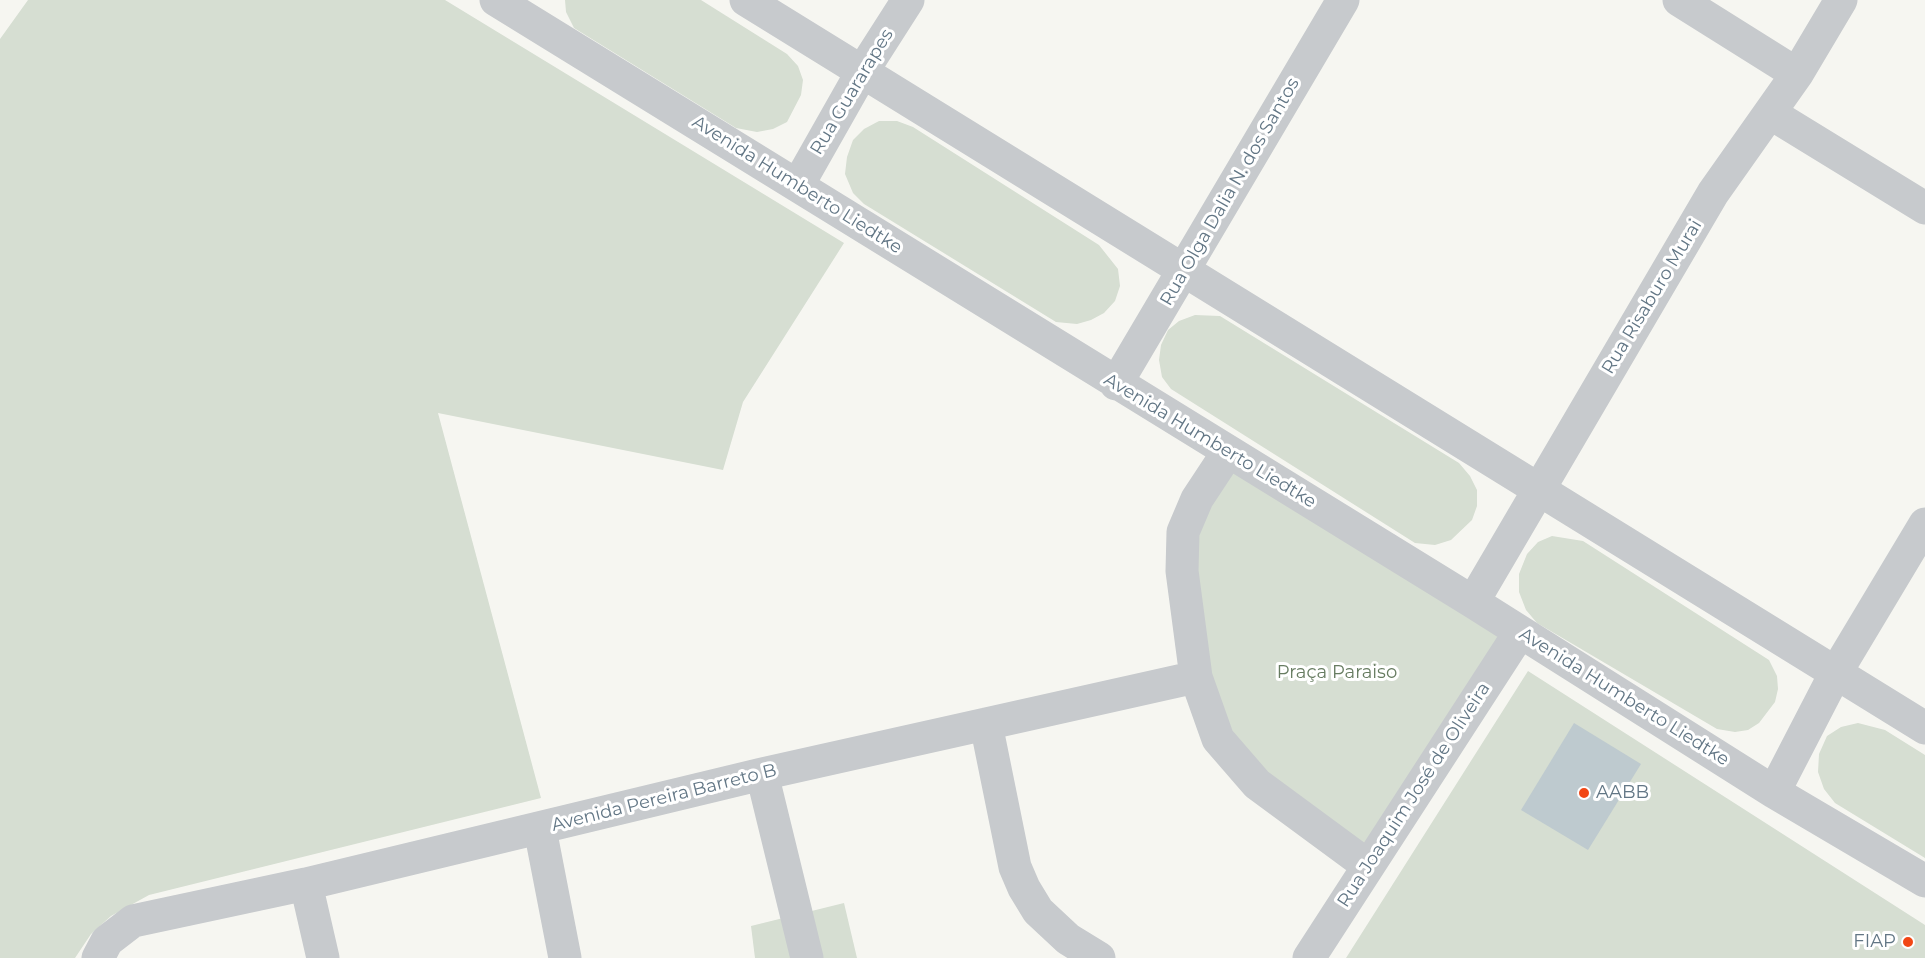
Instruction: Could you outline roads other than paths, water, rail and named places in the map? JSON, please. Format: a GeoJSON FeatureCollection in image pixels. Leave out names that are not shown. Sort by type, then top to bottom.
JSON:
{"type":"FeatureCollection","features":[{"type":"Feature","properties":{"kind":"street"},"geometry":{"type":"LineString","coordinates":[[746,0],[1925,728]]}},
{"type":"Feature","properties":{"kind":"street","name":"Rua Guararapes"},"geometry":{"type":"LineString","coordinates":[[798,185],[862,72],[908,0]]}},
{"type":"Feature","properties":{"kind":"street","name":"Rua Olga Dalia N. dos Santos"},"geometry":{"type":"LineString","coordinates":[[1116,384],[1342,0]]}},
{"type":"Feature","properties":{"kind":"street"},"geometry":{"type":"LineString","coordinates":[[1679,0],[1797,74]]}},
{"type":"Feature","properties":{"kind":"street","name":"Rua Risaburo Murai"},"geometry":{"type":"LineString","coordinates":[[1473,602],[1713,193],[1797,74],[1841,0]]}},
{"type":"Feature","properties":{"kind":"street","name":"Avenida Humberto Liedtke"},"geometry":{"type":"LineString","coordinates":[[517,5],[798,185],[1116,384],[1473,602],[1774,792],[1925,881]]}},
{"type":"Feature","properties":{"kind":"street"},"geometry":{"type":"LineString","coordinates":[[1770,113],[1925,208]]}},
{"type":"Feature","properties":{"kind":"street"},"geometry":{"type":"LineString","coordinates":[[1228,452],[1197,499],[1183,532],[1182,571],[1196,677],[1218,739],[1257,784],[1367,865]]}},
{"type":"Feature","properties":{"kind":"street"},"geometry":{"type":"LineString","coordinates":[[1774,792],[1835,674],[1925,524]]}},
{"type":"Feature","properties":{"kind":"street","name":"Rua Joaquim José de Oliveira"},"geometry":{"type":"LineString","coordinates":[[1309,958],[1367,865],[1520,632]]}},
{"type":"Feature","properties":{"kind":"street","name":"Avenida Pereira Barreto B"},"geometry":{"type":"LineString","coordinates":[[98,958],[107,941],[133,921],[306,884],[762,774],[1196,677]]}},
{"type":"Feature","properties":{"kind":"street"},"geometry":{"type":"LineString","coordinates":[[987,724],[1015,867],[1024,888],[1038,911],[1068,939],[1099,958]]}},
{"type":"Feature","properties":{"kind":"street"},"geometry":{"type":"LineString","coordinates":[[762,774],[807,958]]}},
{"type":"Feature","properties":{"kind":"street"},"geometry":{"type":"LineString","coordinates":[[540,829],[565,958]]}},
{"type":"Feature","properties":{"kind":"street"},"geometry":{"type":"LineString","coordinates":[[306,884],[323,958]]}},
{"type":"Feature","properties":{"kind":"place","name":"AABB"},"geometry":{"type":"Point","coordinates":[1584,793]}},
{"type":"Feature","properties":{"kind":"place","name":"FIAP"},"geometry":{"type":"Point","coordinates":[1908,942]}},
{"type":"Feature","properties":{"kind":"park label","name":"Praça Paraiso"},"geometry":{"type":"Point","coordinates":[1337,673]}}]}
